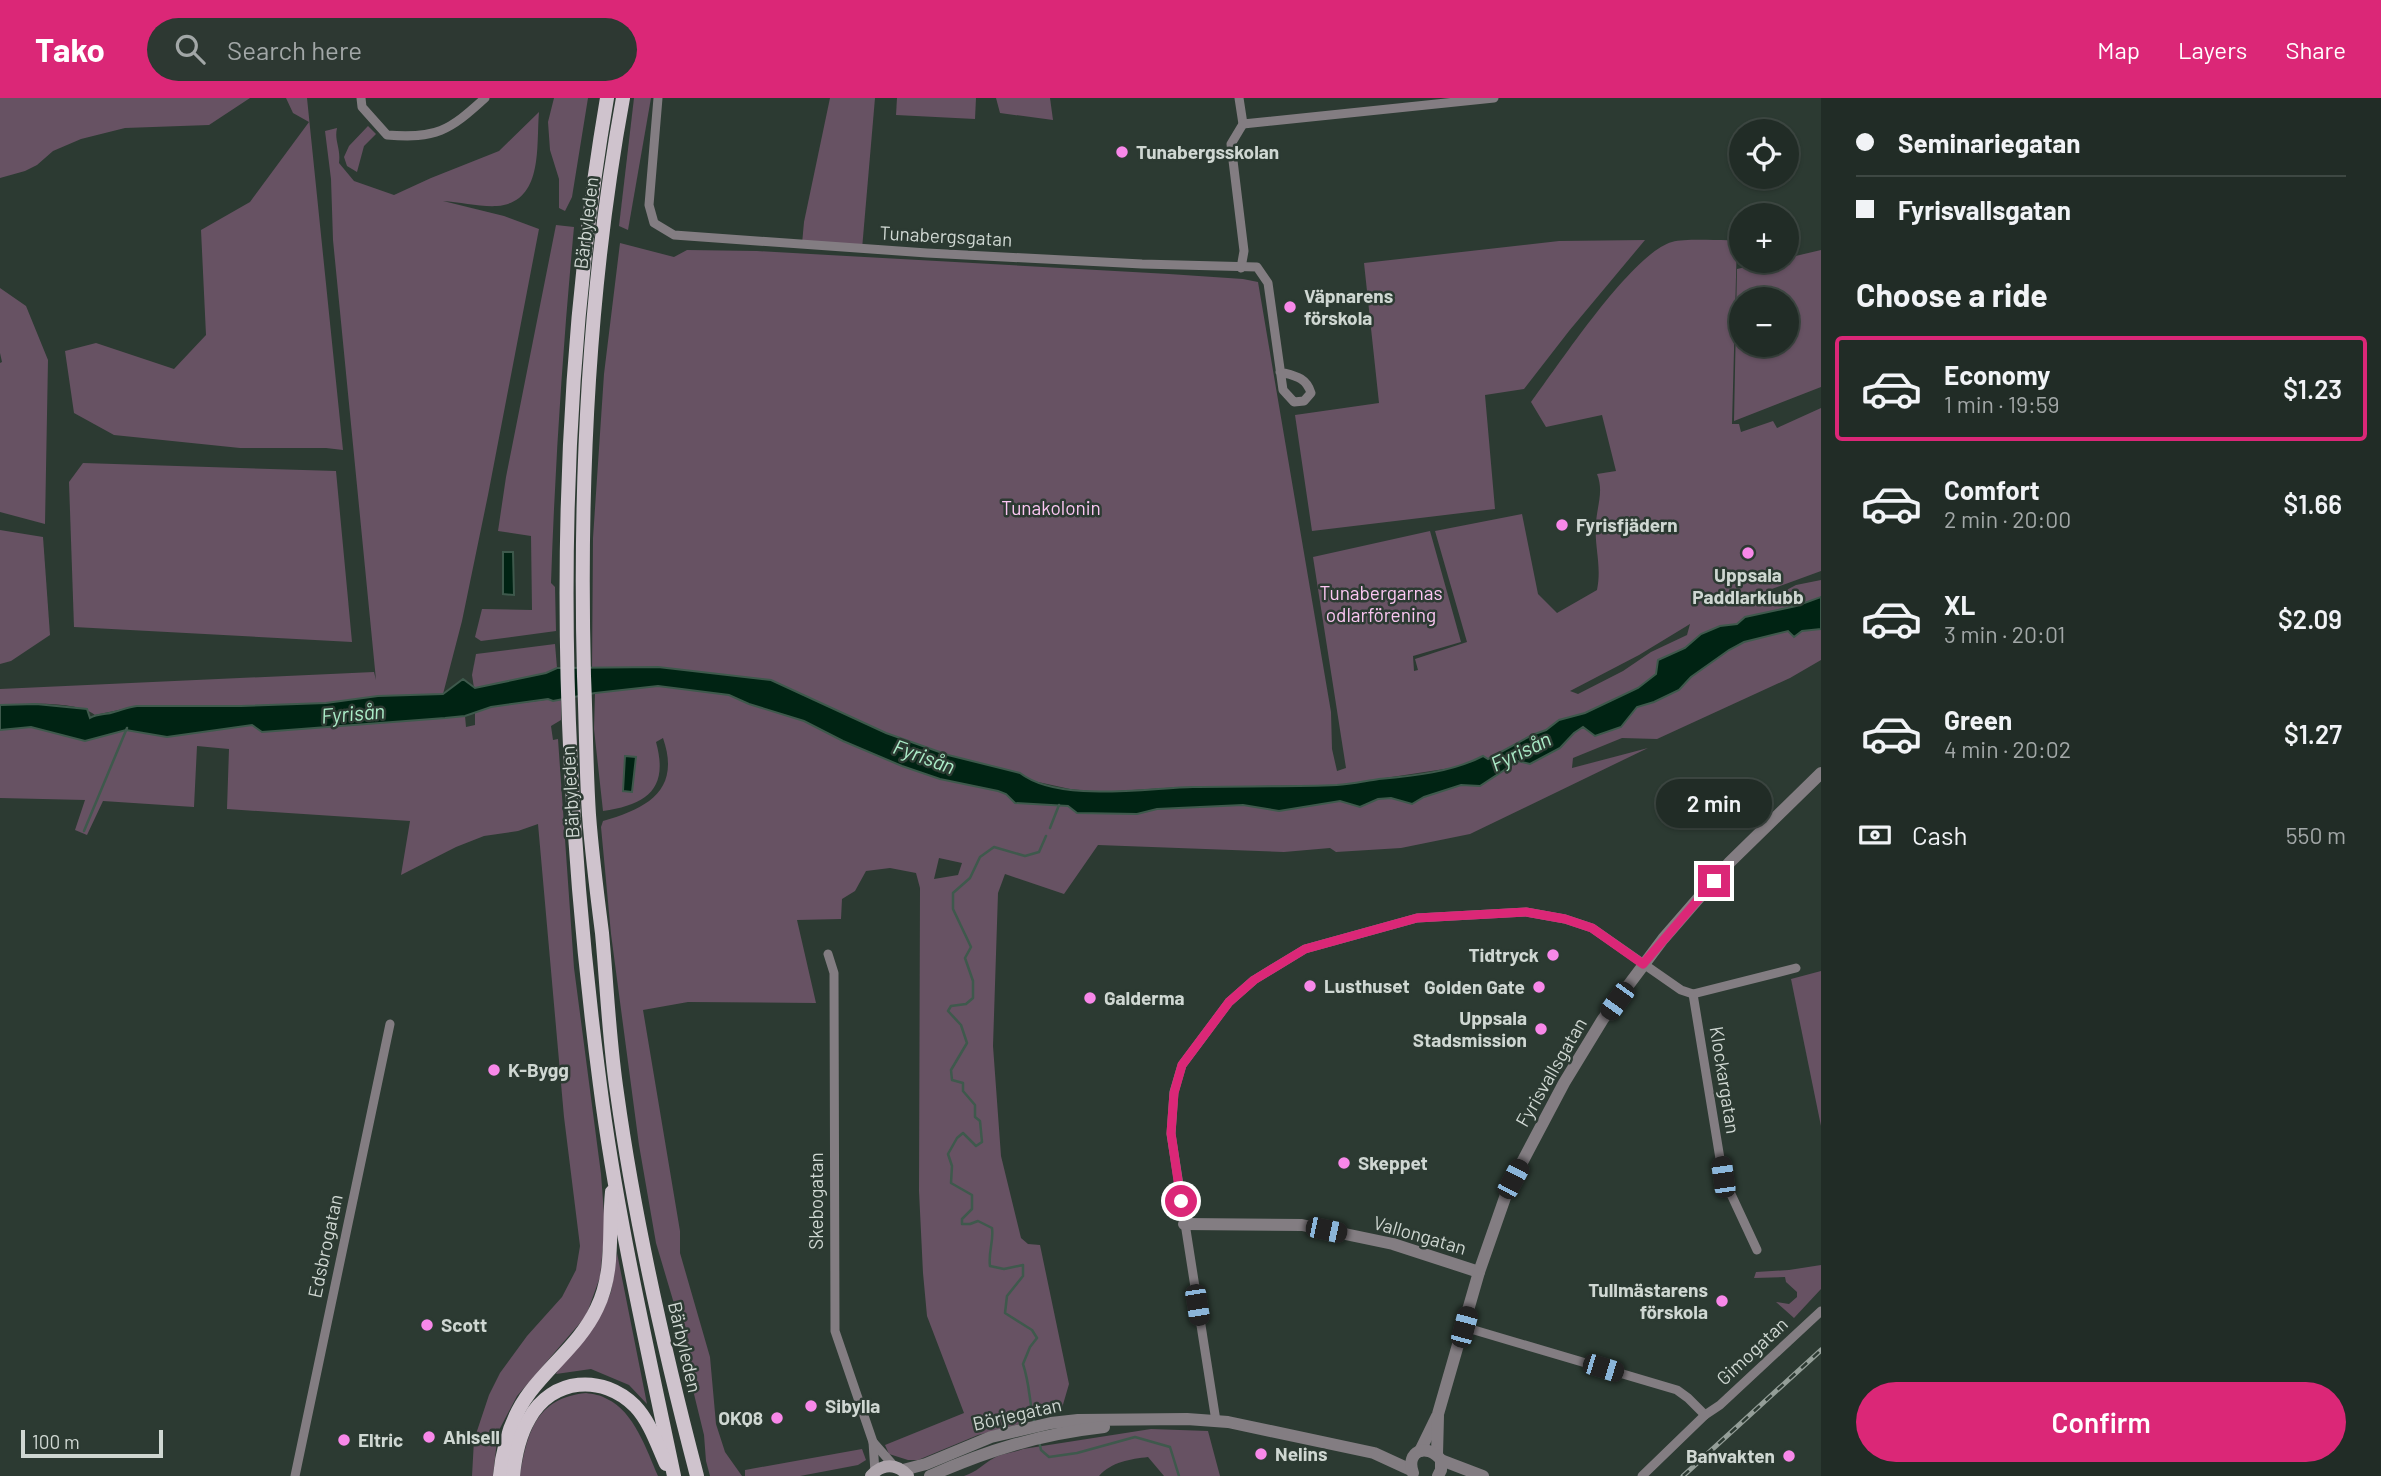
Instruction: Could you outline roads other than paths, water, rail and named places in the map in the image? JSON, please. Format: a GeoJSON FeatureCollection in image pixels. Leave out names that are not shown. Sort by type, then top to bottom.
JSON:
{"type":"FeatureCollection","features":[{"type":"Feature","properties":{"kind":"main road","name":"Bärbyleden"},"geometry":{"type":"LineString","coordinates":[[607,98],[586,239],[575,342],[568,460],[565,596],[569,756],[572,818],[590,1000],[613,1173],[673,1476]]}},
{"type":"Feature","properties":{"kind":"main road","name":"Bärbyleden"},"geometry":{"type":"LineString","coordinates":[[623,98],[606,214],[592,342],[585,460],[582,596],[589,815],[616,1089],[631,1184],[670,1373],[697,1476]]}},
{"type":"Feature","properties":{"kind":"main road"},"geometry":{"type":"LineString","coordinates":[[500,1476],[506,1439],[516,1413],[531,1390],[579,1337],[602,1297],[609,1262],[613,1173]]}},
{"type":"Feature","properties":{"kind":"main road"},"geometry":{"type":"LineString","coordinates":[[513,1476],[520,1439],[535,1409],[554,1393],[586,1384],[602,1386],[621,1394],[636,1408],[650,1428],[673,1476]]}},
{"type":"Feature","properties":{"kind":"main road"},"geometry":{"type":"LineString","coordinates":[[872,1474],[884,1466],[902,1471]]}},
{"type":"Feature","properties":{"kind":"street"},"geometry":{"type":"LineString","coordinates":[[361,98],[362,107],[387,135],[416,138],[442,131],[464,117],[485,98]]}},
{"type":"Feature","properties":{"kind":"street","name":"Tunabergsgatan"},"geometry":{"type":"LineString","coordinates":[[658,98],[649,205],[654,223],[674,235],[927,253],[1241,268]]}},
{"type":"Feature","properties":{"kind":"street"},"geometry":{"type":"LineString","coordinates":[[1239,98],[1243,124],[1231,144],[1244,251],[1241,268],[1257,267],[1268,283],[1280,372]]}},
{"type":"Feature","properties":{"kind":"street"},"geometry":{"type":"LineString","coordinates":[[1243,124],[1494,98]]}},
{"type":"Feature","properties":{"kind":"street","name":"Fyrisvallsgatan"},"geometry":{"type":"LineString","coordinates":[[1414,1474],[1417,1453],[1438,1414],[1479,1272],[1508,1189],[1564,1083],[1603,1019],[1643,964],[1730,862],[1821,773]]}},
{"type":"Feature","properties":{"kind":"street"},"geometry":{"type":"LineString","coordinates":[[1216,1421],[1171,1133],[1174,1093],[1182,1065],[1229,1002],[1254,980],[1305,949],[1417,918],[1526,912],[1565,919],[1592,928],[1681,990],[1693,994],[1796,968]]}},
{"type":"Feature","properties":{"kind":"street","name":"Skebogatan"},"geometry":{"type":"LineString","coordinates":[[828,954],[834,973],[835,1331],[873,1442],[872,1474]]}},
{"type":"Feature","properties":{"kind":"street","name":"Klockargatan"},"geometry":{"type":"LineString","coordinates":[[1693,994],[1723,1177],[1757,1250]]}},
{"type":"Feature","properties":{"kind":"street","name":"Edsbrogatan"},"geometry":{"type":"LineString","coordinates":[[295,1476],[390,1024]]}},
{"type":"Feature","properties":{"kind":"street","name":"Vallongatan"},"geometry":{"type":"LineString","coordinates":[[1184,1224],[1302,1225],[1393,1244],[1479,1272]]}},
{"type":"Feature","properties":{"kind":"street","name":"Gimogatan"},"geometry":{"type":"LineString","coordinates":[[1642,1476],[1705,1415],[1720,1405],[1821,1311]]}},
{"type":"Feature","properties":{"kind":"street"},"geometry":{"type":"LineString","coordinates":[[1464,1327],[1676,1390],[1705,1415]]}},
{"type":"Feature","properties":{"kind":"street","name":"Fyrisvallsgatan"},"geometry":{"type":"LineString","coordinates":[[1438,1414],[1441,1470],[1438,1476]]}},
{"type":"Feature","properties":{"kind":"street","name":"Börjegatan"},"geometry":{"type":"LineString","coordinates":[[902,1471],[991,1437],[1051,1429],[1187,1419],[1216,1421],[1374,1453],[1417,1453],[1428,1450],[1439,1457]]}},
{"type":"Feature","properties":{"kind":"street","name":"Börjegatan"},"geometry":{"type":"LineString","coordinates":[[930,1476],[1025,1434]]}},
{"type":"Feature","properties":{"kind":"street","name":"Skebogatan"},"geometry":{"type":"LineString","coordinates":[[873,1442],[902,1471]]}},
{"type":"Feature","properties":{"kind":"street","name":"Börjegatan"},"geometry":{"type":"LineString","coordinates":[[1374,1453],[1414,1474]]}},
{"type":"Feature","properties":{"kind":"street"},"geometry":{"type":"LineString","coordinates":[[1439,1457],[1483,1476]]}},
{"type":"Feature","properties":{"kind":"water"},"geometry":{"type":"Polygon","coordinates":[[[503,552],[513,552],[514,595],[503,594],[503,552]]]}},
{"type":"Feature","properties":{"kind":"water","name":"Fyrisån"},"geometry":{"type":"Polygon","coordinates":[[[1821,597],[1821,629],[1802,631],[1794,637],[1788,631],[1744,642],[1691,677],[1679,690],[1637,707],[1621,727],[1595,736],[1583,727],[1560,748],[1530,764],[1518,761],[1480,786],[1461,785],[1424,797],[1412,804],[1391,798],[1378,799],[1360,807],[1340,801],[1279,811],[1243,805],[1157,809],[1137,814],[1077,813],[1068,806],[1015,803],[1006,794],[998,791],[940,779],[843,741],[804,721],[729,695],[658,686],[491,707],[465,716],[262,732],[252,725],[167,737],[126,730],[85,741],[31,727],[0,730],[0,705],[36,704],[87,709],[90,718],[137,706],[326,703],[378,696],[443,694],[463,679],[475,688],[546,673],[557,668],[658,667],[771,680],[886,733],[948,755],[1020,773],[1057,788],[1104,792],[1193,787],[1337,785],[1432,772],[1459,766],[1483,756],[1488,759],[1546,730],[1559,720],[1585,713],[1638,688],[1656,674],[1658,660],[1685,648],[1701,634],[1720,626],[1737,624],[1745,617],[1796,606],[1821,597]]]}},
{"type":"Feature","properties":{"kind":"water"},"geometry":{"type":"Polygon","coordinates":[[[625,756],[636,757],[632,792],[623,791],[625,756]]]}},
{"type":"Feature","properties":{"kind":"waterway"},"geometry":{"type":"LineString","coordinates":[[84,831],[127,728]]}},
{"type":"Feature","properties":{"kind":"waterway"},"geometry":{"type":"LineString","coordinates":[[1050,828],[1059,805]]}},
{"type":"Feature","properties":{"kind":"waterway"},"geometry":{"type":"LineString","coordinates":[[1034,1421],[1023,1364],[1037,1338],[1032,1330],[1005,1313],[1007,1296],[1023,1276],[1023,1265],[1004,1269],[990,1266],[992,1228],[978,1221],[962,1224],[962,1219],[972,1209],[972,1195],[951,1183],[952,1166],[948,1154],[957,1138],[963,1133],[976,1146],[982,1142],[980,1121],[975,1117],[975,1105],[963,1091],[963,1083],[952,1080],[951,1070],[967,1043],[961,1025],[948,1011],[951,1006],[966,1004],[973,998],[973,981],[965,958],[971,947],[953,909],[953,893],[970,878],[980,857],[994,847],[1025,856],[1039,852],[1046,836]]}},
{"type":"Feature","properties":{"kind":"waterway"},"geometry":{"type":"LineString","coordinates":[[1039,1441],[1041,1450],[1049,1457],[1077,1453],[1135,1437],[1170,1447],[1179,1476]]}},
{"type":"Feature","properties":{"kind":"railway"},"geometry":{"type":"LineString","coordinates":[[1683,1476],[1821,1350]]}},
{"type":"Feature","properties":{"kind":"place","name":"Tunabergsskolan"},"geometry":{"type":"Point","coordinates":[1122,152]}},
{"type":"Feature","properties":{"kind":"place","name":"Väpnarens förskola"},"geometry":{"type":"Point","coordinates":[1290,307]}},
{"type":"Feature","properties":{"kind":"place","name":"Fyrisfjädern"},"geometry":{"type":"Point","coordinates":[1562,525]}},
{"type":"Feature","properties":{"kind":"place","name":"Uppsala Paddlarklubb"},"geometry":{"type":"Point","coordinates":[1748,553]}},
{"type":"Feature","properties":{"kind":"place","name":"Tidtryck"},"geometry":{"type":"Point","coordinates":[1553,955]}},
{"type":"Feature","properties":{"kind":"place","name":"Lusthuset"},"geometry":{"type":"Point","coordinates":[1310,986]}},
{"type":"Feature","properties":{"kind":"place","name":"Golden Gate"},"geometry":{"type":"Point","coordinates":[1539,987]}},
{"type":"Feature","properties":{"kind":"place","name":"Galderma"},"geometry":{"type":"Point","coordinates":[1090,998]}},
{"type":"Feature","properties":{"kind":"place","name":"Uppsala Stadsmission"},"geometry":{"type":"Point","coordinates":[1541,1029]}},
{"type":"Feature","properties":{"kind":"place","name":"K-Bygg"},"geometry":{"type":"Point","coordinates":[494,1070]}},
{"type":"Feature","properties":{"kind":"place","name":"Skeppet"},"geometry":{"type":"Point","coordinates":[1344,1163]}},
{"type":"Feature","properties":{"kind":"place","name":"Tullmästarens förskola"},"geometry":{"type":"Point","coordinates":[1722,1301]}},
{"type":"Feature","properties":{"kind":"place","name":"Scott"},"geometry":{"type":"Point","coordinates":[427,1325]}},
{"type":"Feature","properties":{"kind":"place","name":"Sibylla"},"geometry":{"type":"Point","coordinates":[811,1406]}},
{"type":"Feature","properties":{"kind":"place","name":"OKQ8"},"geometry":{"type":"Point","coordinates":[777,1418]}},
{"type":"Feature","properties":{"kind":"place","name":"Ahlsell"},"geometry":{"type":"Point","coordinates":[429,1437]}},
{"type":"Feature","properties":{"kind":"place","name":"Eltric"},"geometry":{"type":"Point","coordinates":[344,1440]}},
{"type":"Feature","properties":{"kind":"place","name":"Nelins"},"geometry":{"type":"Point","coordinates":[1261,1454]}},
{"type":"Feature","properties":{"kind":"place","name":"Banvakten"},"geometry":{"type":"Point","coordinates":[1789,1456]}},
{"type":"Feature","properties":{"kind":"park label","name":"Tunakolonin"},"geometry":{"type":"Point","coordinates":[1051,508]}},
{"type":"Feature","properties":{"kind":"park label","name":"Tunabergarnas odlarförening"},"geometry":{"type":"Point","coordinates":[1381,604]}}]}
